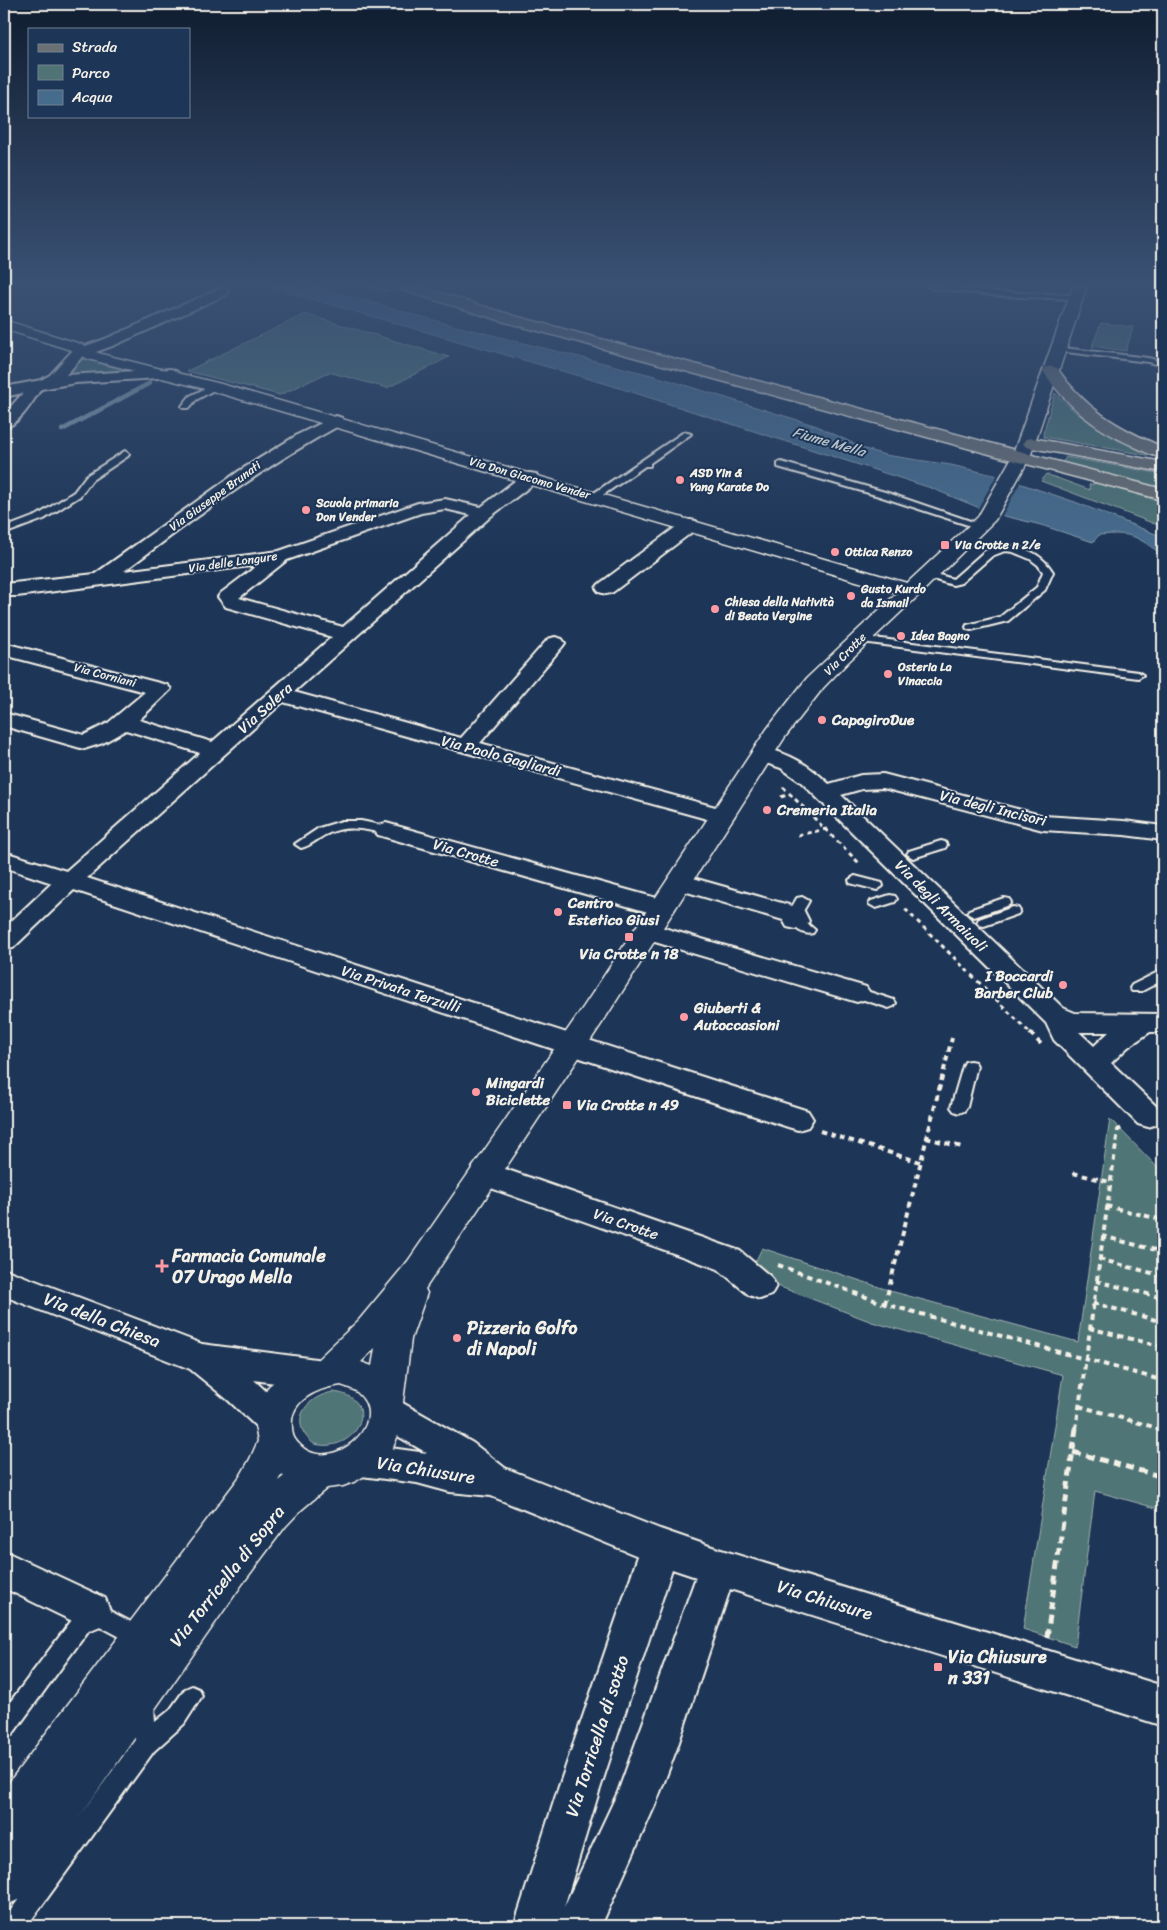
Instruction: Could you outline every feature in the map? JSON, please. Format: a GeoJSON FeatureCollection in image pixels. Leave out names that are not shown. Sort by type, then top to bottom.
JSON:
{"type":"FeatureCollection","features":[{"type":"Feature","properties":{"kind":"main road"},"geometry":{"type":"LineString","coordinates":[[723,376],[1163,495]]}},
{"type":"Feature","properties":{"kind":"main road"},"geometry":{"type":"LineString","coordinates":[[754,376],[978,433],[1021,456],[1163,467]]}},
{"type":"Feature","properties":{"kind":"main road"},"geometry":{"type":"LineString","coordinates":[[1054,376],[1064,391],[1089,414],[1129,438],[1163,453]]}},
{"type":"Feature","properties":{"kind":"street"},"geometry":{"type":"LineString","coordinates":[[4,423],[42,384],[57,376]]}},
{"type":"Feature","properties":{"kind":"street"},"geometry":{"type":"LineString","coordinates":[[4,392],[42,384],[105,376]]}},
{"type":"Feature","properties":{"kind":"street","name":"Via Don Giacomo Vender"},"geometry":{"type":"LineString","coordinates":[[178,376],[594,497],[781,548],[912,590]]}},
{"type":"Feature","properties":{"kind":"street","name":"Via Crotte"},"geometry":{"type":"LineString","coordinates":[[323,1372],[371,1330],[420,1271],[572,1045],[762,754],[809,690],[858,640],[983,523],[1021,456],[1048,376]]}},
{"type":"Feature","properties":{"kind":"street","name":"Via Giuseppe Brunati"},"geometry":{"type":"LineString","coordinates":[[100,580],[255,466],[336,421]]}},
{"type":"Feature","properties":{"kind":"street","name":"Via Solera"},"geometry":{"type":"LineString","coordinates":[[4,942],[484,513],[530,478]]}},
{"type":"Feature","properties":{"kind":"street","name":"Via delle Longure"},"geometry":{"type":"LineString","coordinates":[[4,590],[100,580],[282,556],[418,508],[445,504],[484,513]]}},
{"type":"Feature","properties":{"kind":"street"},"geometry":{"type":"LineString","coordinates":[[606,588],[701,525]]}},
{"type":"Feature","properties":{"kind":"street"},"geometry":{"type":"LineString","coordinates":[[282,556],[228,597],[233,603],[348,635]]}},
{"type":"Feature","properties":{"kind":"street"},"geometry":{"type":"LineString","coordinates":[[466,746],[556,643]]}},
{"type":"Feature","properties":{"kind":"street","name":"Via Corniani"},"geometry":{"type":"LineString","coordinates":[[4,649],[160,690],[123,722],[93,740],[84,742],[4,720]]}},
{"type":"Feature","properties":{"kind":"street","name":"Via Paolo Gagliardi"},"geometry":{"type":"LineString","coordinates":[[280,695],[722,816]]}},
{"type":"Feature","properties":{"kind":"street"},"geometry":{"type":"LineString","coordinates":[[123,722],[218,751]]}},
{"type":"Feature","properties":{"kind":"street","name":"Via degli Armaiuoli"},"geometry":{"type":"LineString","coordinates":[[762,754],[796,767],[825,792],[1044,1009],[1058,1018],[1064,1033],[1148,1116]]}},
{"type":"Feature","properties":{"kind":"street","name":"Via degli Incisori"},"geometry":{"type":"LineString","coordinates":[[825,792],[861,782],[883,780],[1043,823],[1124,828],[1163,833]]}},
{"type":"Feature","properties":{"kind":"street","name":"Via Crotte"},"geometry":{"type":"LineString","coordinates":[[386,830],[662,908]]}},
{"type":"Feature","properties":{"kind":"street","name":"Via Privata Terzulli"},"geometry":{"type":"LineString","coordinates":[[4,859],[69,882],[798,1119]]}},
{"type":"Feature","properties":{"kind":"street"},"geometry":{"type":"LineString","coordinates":[[679,882],[799,915]]}},
{"type":"Feature","properties":{"kind":"street"},"geometry":{"type":"LineString","coordinates":[[647,931],[857,993]]}},
{"type":"Feature","properties":{"kind":"street"},"geometry":{"type":"LineString","coordinates":[[1058,1018],[1073,1022],[1155,1022]]}},
{"type":"Feature","properties":{"kind":"street"},"geometry":{"type":"LineString","coordinates":[[1096,1064],[1112,1043],[1155,1022]]}},
{"type":"Feature","properties":{"kind":"street","name":"Via Crotte"},"geometry":{"type":"LineString","coordinates":[[485,1174],[768,1275]]}},
{"type":"Feature","properties":{"kind":"street","name":"Via Crotte"},"geometry":{"type":"LineString","coordinates":[[386,1407],[394,1339],[410,1292],[420,1271]]}},
{"type":"Feature","properties":{"kind":"street","name":"Via della Chiesa"},"geometry":{"type":"LineString","coordinates":[[4,1282],[201,1358],[323,1372]]}},
{"type":"Feature","properties":{"kind":"street","name":"Via della Chiesa"},"geometry":{"type":"LineString","coordinates":[[201,1358],[240,1389],[275,1431]]}},
{"type":"Feature","properties":{"kind":"street"},"geometry":{"type":"LineString","coordinates":[[323,1372],[347,1371],[364,1377],[377,1387],[386,1407]]}},
{"type":"Feature","properties":{"kind":"street","name":"Via Torricella di Sopra"},"geometry":{"type":"LineString","coordinates":[[4,1826],[141,1638],[254,1488],[266,1469],[275,1431],[277,1408],[292,1387],[323,1372]]}},
{"type":"Feature","properties":{"kind":"street","name":"Via Torricella di Sopra"},"geometry":{"type":"LineString","coordinates":[[275,1431],[282,1453],[292,1462],[305,1469],[320,1471],[341,1468],[361,1460],[381,1438],[386,1426],[386,1407]]}},
{"type":"Feature","properties":{"kind":"street","name":"Via Chiusure"},"geometry":{"type":"LineString","coordinates":[[386,1407],[460,1454],[492,1480]]}},
{"type":"Feature","properties":{"kind":"street","name":"Via Chiusure"},"geometry":{"type":"LineString","coordinates":[[361,1460],[417,1467],[450,1476],[492,1480],[660,1547],[718,1567],[1163,1706]]}},
{"type":"Feature","properties":{"kind":"street","name":"Via Torricella di Sopra"},"geometry":{"type":"LineString","coordinates":[[4,1883],[20,1863],[141,1689],[255,1535],[292,1492],[304,1481],[320,1471]]}},
{"type":"Feature","properties":{"kind":"street","name":"Via Torricella di sotto"},"geometry":{"type":"LineString","coordinates":[[536,1926],[577,1795],[660,1547]]}},
{"type":"Feature","properties":{"kind":"street"},"geometry":{"type":"LineString","coordinates":[[578,1926],[635,1803],[656,1748],[718,1567]]}},
{"type":"Feature","properties":{"kind":"street"},"geometry":{"type":"LineString","coordinates":[[4,1569],[91,1611]]}},
{"type":"Feature","properties":{"kind":"lane"},"geometry":{"type":"LineString","coordinates":[[186,406],[193,398],[215,387]]}},
{"type":"Feature","properties":{"kind":"lane"},"geometry":{"type":"LineString","coordinates":[[594,497],[687,434]]}},
{"type":"Feature","properties":{"kind":"lane"},"geometry":{"type":"LineString","coordinates":[[4,531],[41,517],[77,494],[89,478],[126,454]]}},
{"type":"Feature","properties":{"kind":"lane"},"geometry":{"type":"LineString","coordinates":[[781,465],[983,523]]}},
{"type":"Feature","properties":{"kind":"lane"},"geometry":{"type":"LineString","coordinates":[[929,575],[953,582],[958,581],[997,548],[1007,546],[1042,561],[1048,572],[1041,588],[1004,619],[971,627]]}},
{"type":"Feature","properties":{"kind":"lane"},"geometry":{"type":"LineString","coordinates":[[858,640],[1138,675]]}},
{"type":"Feature","properties":{"kind":"lane"},"geometry":{"type":"LineString","coordinates":[[301,844],[320,830],[340,824],[358,824],[386,830]]}},
{"type":"Feature","properties":{"kind":"lane"},"geometry":{"type":"LineString","coordinates":[[912,854],[941,845]]}},
{"type":"Feature","properties":{"kind":"lane"},"geometry":{"type":"LineString","coordinates":[[855,880],[877,886]]}},
{"type":"Feature","properties":{"kind":"lane"},"geometry":{"type":"LineString","coordinates":[[876,904],[896,902]]}},
{"type":"Feature","properties":{"kind":"lane"},"geometry":{"type":"LineString","coordinates":[[979,917],[1008,907]]}},
{"type":"Feature","properties":{"kind":"lane"},"geometry":{"type":"LineString","coordinates":[[1137,988],[1160,976]]}},
{"type":"Feature","properties":{"kind":"lane"},"geometry":{"type":"LineString","coordinates":[[857,993],[889,1003]]}},
{"type":"Feature","properties":{"kind":"lane"},"geometry":{"type":"LineString","coordinates":[[959,1107],[970,1066]]}},
{"type":"Feature","properties":{"kind":"lane"},"geometry":{"type":"LineString","coordinates":[[4,1727],[91,1611],[141,1638]]}},
{"type":"Feature","properties":{"kind":"lane"},"geometry":{"type":"LineString","coordinates":[[141,1689],[146,1743]]}},
{"type":"Feature","properties":{"kind":"lane"},"geometry":{"type":"LineString","coordinates":[[13,1926],[146,1743],[177,1717],[192,1696]]}},
{"type":"Feature","properties":{"kind":"path"},"geometry":{"type":"LineString","coordinates":[[779,783],[867,871]]}},
{"type":"Feature","properties":{"kind":"path"},"geometry":{"type":"LineString","coordinates":[[781,797],[786,795]]}},
{"type":"Feature","properties":{"kind":"path"},"geometry":{"type":"LineString","coordinates":[[798,835],[822,831]]}},
{"type":"Feature","properties":{"kind":"path"},"geometry":{"type":"LineString","coordinates":[[896,902],[1047,1050]]}},
{"type":"Feature","properties":{"kind":"path"},"geometry":{"type":"LineString","coordinates":[[885,1304],[952,1038]]}},
{"type":"Feature","properties":{"kind":"path"},"geometry":{"type":"LineString","coordinates":[[1043,1667],[1118,1130],[1148,1116]]}},
{"type":"Feature","properties":{"kind":"path"},"geometry":{"type":"LineString","coordinates":[[798,1119],[797,1124],[920,1162]]}},
{"type":"Feature","properties":{"kind":"path"},"geometry":{"type":"LineString","coordinates":[[1116,1120],[1123,1128]]}},
{"type":"Feature","properties":{"kind":"path"},"geometry":{"type":"LineString","coordinates":[[926,1138],[962,1147]]}},
{"type":"Feature","properties":{"kind":"path"},"geometry":{"type":"LineString","coordinates":[[1072,1173],[1110,1182]]}},
{"type":"Feature","properties":{"kind":"path"},"geometry":{"type":"LineString","coordinates":[[1106,1206],[1163,1220]]}},
{"type":"Feature","properties":{"kind":"path"},"geometry":{"type":"LineString","coordinates":[[1102,1236],[1163,1252]]}},
{"type":"Feature","properties":{"kind":"path"},"geometry":{"type":"LineString","coordinates":[[1099,1259],[1163,1276]]}},
{"type":"Feature","properties":{"kind":"path"},"geometry":{"type":"LineString","coordinates":[[768,1275],[885,1304],[1161,1380]]}},
{"type":"Feature","properties":{"kind":"path"},"geometry":{"type":"LineString","coordinates":[[1096,1281],[1163,1298]]}},
{"type":"Feature","properties":{"kind":"path"},"geometry":{"type":"LineString","coordinates":[[1093,1303],[1163,1322]]}},
{"type":"Feature","properties":{"kind":"path"},"geometry":{"type":"LineString","coordinates":[[1089,1328],[1163,1347]]}},
{"type":"Feature","properties":{"kind":"path"},"geometry":{"type":"LineString","coordinates":[[1078,1406],[1163,1430]]}},
{"type":"Feature","properties":{"kind":"path"},"geometry":{"type":"LineString","coordinates":[[1072,1452],[1163,1478]]}},
{"type":"Feature","properties":{"kind":"green space"},"geometry":{"type":"Polygon","coordinates":[[[207,376],[320,376],[280,395],[207,376]]]}},
{"type":"Feature","properties":{"kind":"green space"},"geometry":{"type":"Polygon","coordinates":[[[344,376],[411,376],[387,388],[344,376]]]}},
{"type":"Feature","properties":{"kind":"green space"},"geometry":{"type":"Polygon","coordinates":[[[1055,393],[1074,411],[1099,429],[1158,457],[1044,437],[1043,434],[1055,393]]]}},
{"type":"Feature","properties":{"kind":"green space"},"geometry":{"type":"Polygon","coordinates":[[[1066,457],[1163,474],[1163,489],[1062,463],[1066,457]]]}},
{"type":"Feature","properties":{"kind":"green space"},"geometry":{"type":"Polygon","coordinates":[[[1046,474],[1090,490],[1089,485],[1098,483],[1163,502],[1163,527],[1041,481],[1046,474]]]}},
{"type":"Feature","properties":{"kind":"green space"},"geometry":{"type":"Polygon","coordinates":[[[1110,1119],[1163,1173],[1163,1510],[1095,1491],[1075,1646],[1023,1629],[1063,1375],[872,1322],[749,1275],[762,1248],[894,1292],[1078,1342],[1110,1119]]]}},
{"type":"Feature","properties":{"kind":"green space"},"geometry":{"type":"Polygon","coordinates":[[[333,1392],[348,1396],[357,1404],[361,1414],[359,1424],[353,1434],[343,1441],[330,1445],[314,1444],[306,1436],[302,1428],[303,1412],[314,1399],[333,1392]]]}},
{"type":"Feature","properties":{"kind":"water","name":"Fiume Mella"},"geometry":{"type":"Polygon","coordinates":[[[579,376],[655,376],[817,426],[865,449],[885,455],[951,465],[998,476],[1075,502],[1163,537],[1163,555],[1146,543],[1127,535],[1099,535],[1093,542],[1041,525],[992,513],[931,488],[579,376]]]}},
{"type":"Feature","properties":{"kind":"pier"},"geometry":{"type":"Polygon","coordinates":[[[998,473],[1021,481],[1001,518],[977,510],[998,473]]]}},
{"type":"Feature","properties":{"kind":"waterway"},"geometry":{"type":"LineString","coordinates":[[62,430],[150,383]]}},
{"type":"Feature","properties":{"kind":"place","name":"ASD Yin & Yang Karate Do"},"geometry":{"type":"Point","coordinates":[680,480]}},
{"type":"Feature","properties":{"kind":"place","name":"Scuola primaria Don Vender"},"geometry":{"type":"Point","coordinates":[306,510]}},
{"type":"Feature","properties":{"kind":"place","name":"Via Crotte n 2/e"},"geometry":{"type":"Point","coordinates":[945,545]}},
{"type":"Feature","properties":{"kind":"place","name":"Ottica Renzo"},"geometry":{"type":"Point","coordinates":[835,552]}},
{"type":"Feature","properties":{"kind":"place","name":"Gusto Kurdo da Ismail"},"geometry":{"type":"Point","coordinates":[851,596]}},
{"type":"Feature","properties":{"kind":"place","name":"Chiesa della Natività di Beata Vergine"},"geometry":{"type":"Point","coordinates":[715,609]}},
{"type":"Feature","properties":{"kind":"place","name":"Idea Bagno"},"geometry":{"type":"Point","coordinates":[901,636]}},
{"type":"Feature","properties":{"kind":"place","name":"Osteria La Vinaccia"},"geometry":{"type":"Point","coordinates":[888,674]}},
{"type":"Feature","properties":{"kind":"place","name":"CapogiroDue"},"geometry":{"type":"Point","coordinates":[822,720]}},
{"type":"Feature","properties":{"kind":"place","name":"Cremeria Italia"},"geometry":{"type":"Point","coordinates":[767,810]}},
{"type":"Feature","properties":{"kind":"place","name":"Centro Estetico Giusi"},"geometry":{"type":"Point","coordinates":[558,912]}},
{"type":"Feature","properties":{"kind":"place","name":"Via Crotte n 18"},"geometry":{"type":"Point","coordinates":[629,937]}},
{"type":"Feature","properties":{"kind":"place","name":"I Boccardi Barber Club"},"geometry":{"type":"Point","coordinates":[1063,985]}},
{"type":"Feature","properties":{"kind":"place","name":"Giuberti & Autoccasioni"},"geometry":{"type":"Point","coordinates":[684,1017]}},
{"type":"Feature","properties":{"kind":"place","name":"Mingardi Biciclette"},"geometry":{"type":"Point","coordinates":[476,1092]}},
{"type":"Feature","properties":{"kind":"place","name":"Via Crotte n 49"},"geometry":{"type":"Point","coordinates":[567,1105]}},
{"type":"Feature","properties":{"kind":"place","name":"Farmacia Comunale 07 Urago Mella"},"geometry":{"type":"Point","coordinates":[162,1266]}},
{"type":"Feature","properties":{"kind":"place","name":"Pizzeria Golfo di Napoli"},"geometry":{"type":"Point","coordinates":[457,1338]}},
{"type":"Feature","properties":{"kind":"place","name":"Via Chiusure n 331"},"geometry":{"type":"Point","coordinates":[938,1667]}}]}
